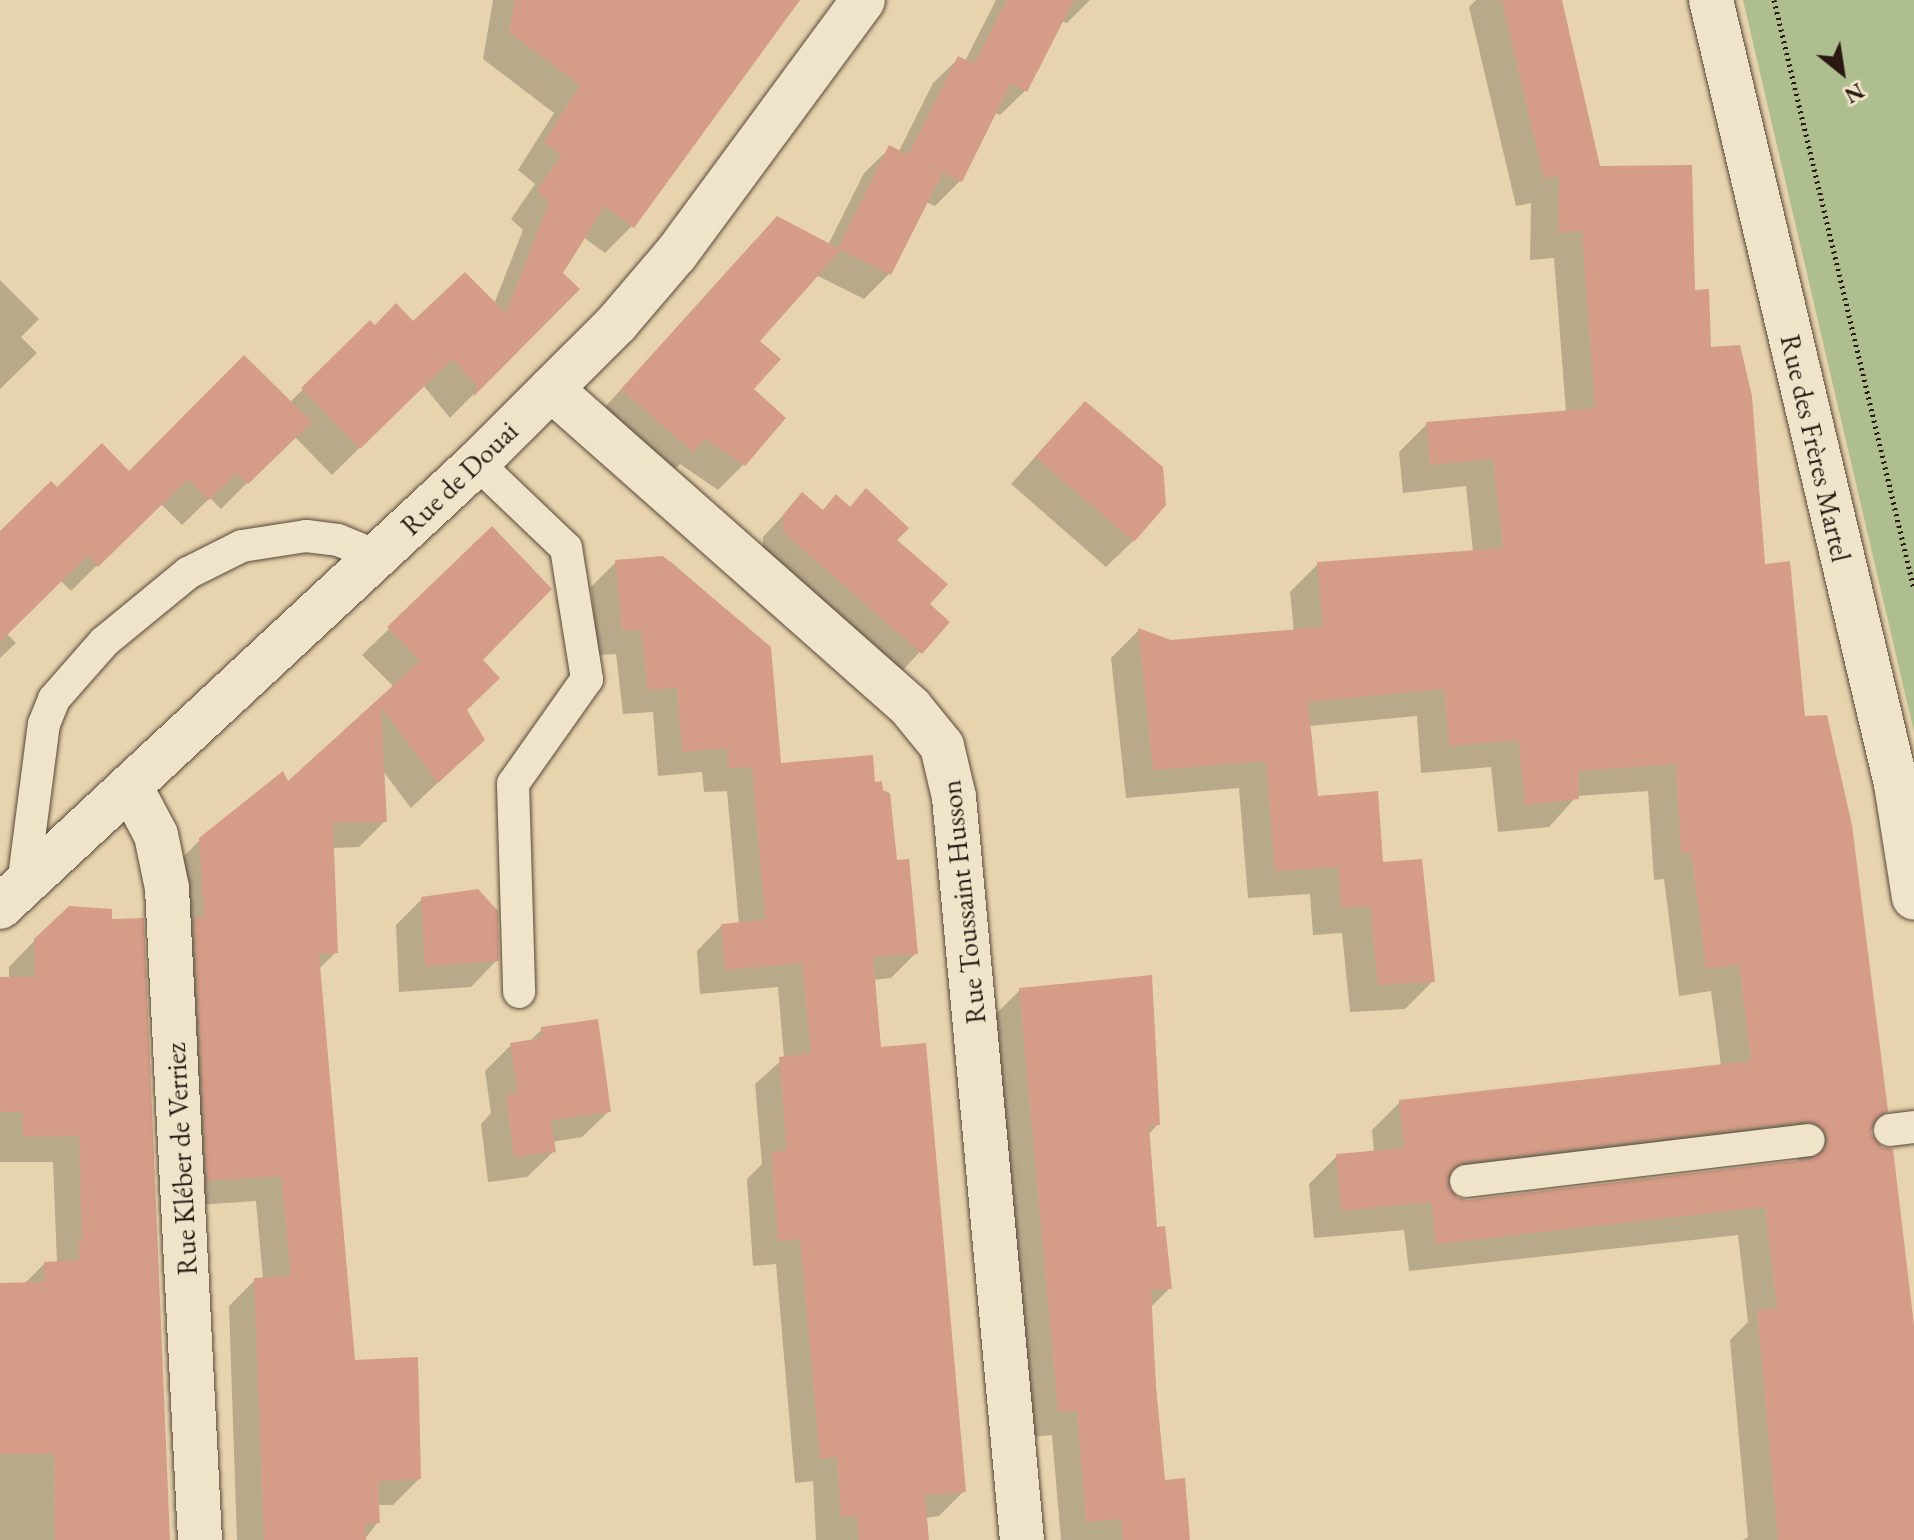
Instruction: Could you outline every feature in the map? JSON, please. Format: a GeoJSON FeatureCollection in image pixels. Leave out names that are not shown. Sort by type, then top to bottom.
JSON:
{"type":"FeatureCollection","features":[{"type":"Feature","properties":{"kind":"street","name":"Rue de Douai"},"geometry":{"type":"LineString","coordinates":[[12,896],[477,463],[647,292],[863,0]]}},
{"type":"Feature","properties":{"kind":"street","name":"Rue des Frères Martel"},"geometry":{"type":"LineString","coordinates":[[1711,0],[1896,784],[1914,898]]}},
{"type":"Feature","properties":{"kind":"street","name":"Rue Toussaint Husson"},"geometry":{"type":"LineString","coordinates":[[551,389],[911,708],[942,746],[954,797],[1022,1540]]}},
{"type":"Feature","properties":{"kind":"street","name":"Rue Kléber de Verriez"},"geometry":{"type":"LineString","coordinates":[[130,786],[156,835],[167,888],[200,1540]]}},
{"type":"Feature","properties":{"kind":"lane"},"geometry":{"type":"LineString","coordinates":[[477,463],[566,548],[587,679],[513,784],[519,992]]}},
{"type":"Feature","properties":{"kind":"lane"},"geometry":{"type":"LineString","coordinates":[[12,896],[44,724],[54,699],[104,642],[188,573],[242,546],[306,536],[338,540],[377,556]]}},
{"type":"Feature","properties":{"kind":"lane"},"geometry":{"type":"LineString","coordinates":[[1466,1181],[1809,1140]]}},
{"type":"Feature","properties":{"kind":"path"},"geometry":{"type":"LineString","coordinates":[[1774,0],[1914,589]]}},
{"type":"Feature","properties":{"kind":"green space"},"geometry":{"type":"Polygon","coordinates":[[[1743,0],[1914,0],[1914,732],[1743,0]]]}},
{"type":"Feature","properties":{"kind":"building"},"geometry":{"type":"Polygon","coordinates":[[[515,0],[800,0],[634,228],[605,206],[563,273],[580,289],[473,397],[477,386],[452,359],[360,449],[301,388],[370,320],[375,325],[396,303],[413,321],[465,272],[506,313],[549,202],[537,191],[561,155],[544,142],[580,85],[509,32],[515,0]]]}},
{"type":"Feature","properties":{"kind":"building"},"geometry":{"type":"Polygon","coordinates":[[[1007,0],[1074,0],[1027,92],[1011,83],[962,182],[916,160],[942,174],[891,275],[841,250],[760,341],[781,359],[754,389],[786,418],[745,466],[705,439],[694,453],[621,389],[777,216],[838,248],[889,145],[908,155],[958,56],[974,64],[1007,0]]]}},
{"type":"Feature","properties":{"kind":"building"},"geometry":{"type":"Polygon","coordinates":[[[1502,0],[1562,0],[1600,166],[1692,165],[1695,290],[1709,289],[1711,347],[1740,345],[1752,396],[1765,564],[1790,561],[1805,716],[1827,715],[1852,825],[1888,1111],[1873,1122],[1871,1133],[1882,1147],[1893,1149],[1914,1325],[1914,1540],[1778,1540],[1757,1310],[1777,1308],[1765,1207],[1436,1244],[1431,1202],[1341,1211],[1336,1154],[1404,1148],[1399,1100],[1751,1061],[1739,964],[1706,969],[1691,852],[1681,853],[1676,764],[1578,771],[1579,799],[1525,805],[1518,740],[1449,746],[1444,689],[1308,702],[1318,796],[1378,791],[1383,862],[1422,859],[1435,982],[1378,985],[1370,906],[1341,908],[1338,867],[1275,871],[1266,761],[1153,770],[1138,628],[1171,640],[1323,627],[1317,562],[1503,548],[1493,459],[1430,465],[1426,422],[1595,408],[1582,231],[1558,233],[1559,176],[1544,179],[1502,0]],[[1807,1121],[1464,1162],[1449,1173],[1447,1184],[1458,1198],[1468,1200],[1811,1159],[1826,1148],[1828,1137],[1817,1123],[1807,1121]]]}},
{"type":"Feature","properties":{"kind":"building"},"geometry":{"type":"Polygon","coordinates":[[[244,355],[312,422],[248,484],[237,473],[209,500],[188,479],[98,567],[88,555],[0,642],[0,531],[51,481],[57,487],[102,443],[129,471],[244,355]]]}},
{"type":"Feature","properties":{"kind":"building"},"geometry":{"type":"Polygon","coordinates":[[[1085,401],[1163,467],[1166,505],[1134,542],[1035,457],[1085,401]]]}},
{"type":"Feature","properties":{"kind":"building"},"geometry":{"type":"Polygon","coordinates":[[[866,488],[909,528],[897,540],[948,584],[930,604],[950,622],[922,654],[783,532],[783,515],[802,492],[823,510],[836,494],[850,507],[866,488]]]}},
{"type":"Feature","properties":{"kind":"building"},"geometry":{"type":"Polygon","coordinates":[[[492,526],[552,589],[483,660],[500,678],[467,710],[485,740],[438,783],[381,707],[387,822],[333,823],[338,953],[319,954],[355,1360],[418,1357],[421,1479],[378,1481],[380,1523],[365,1524],[366,1540],[264,1540],[254,1278],[291,1276],[281,1176],[207,1181],[194,918],[204,917],[199,838],[283,771],[288,781],[420,661],[387,627],[492,526]]]}},
{"type":"Feature","properties":{"kind":"building"},"geometry":{"type":"Polygon","coordinates":[[[663,556],[771,647],[781,763],[873,755],[875,782],[882,781],[883,790],[890,793],[897,860],[909,859],[918,954],[873,957],[881,1047],[926,1043],[966,1492],[925,1495],[929,1540],[859,1540],[857,1516],[841,1517],[837,1457],[820,1459],[800,1239],[778,1241],[771,1152],[787,1150],[779,1057],[811,1053],[802,963],[725,970],[721,924],[765,920],[752,767],[728,768],[727,748],[682,752],[677,688],[648,690],[641,630],[622,631],[615,560],[663,556]]]}},
{"type":"Feature","properties":{"kind":"building"},"geometry":{"type":"Polygon","coordinates":[[[478,889],[498,911],[499,961],[425,966],[421,897],[478,889]]]}},
{"type":"Feature","properties":{"kind":"building"},"geometry":{"type":"Polygon","coordinates":[[[69,906],[112,909],[112,919],[144,918],[170,1540],[55,1540],[54,1454],[0,1454],[0,1283],[44,1282],[44,1262],[79,1260],[78,1241],[82,1241],[79,1136],[23,1137],[23,1112],[0,1112],[0,977],[35,977],[34,939],[69,906]]]}},
{"type":"Feature","properties":{"kind":"building"},"geometry":{"type":"Polygon","coordinates":[[[1152,975],[1160,1125],[1149,1126],[1157,1227],[1165,1226],[1172,1289],[1151,1290],[1156,1387],[1165,1480],[1185,1478],[1190,1540],[1123,1540],[1121,1519],[1086,1522],[1077,1411],[1058,1412],[1019,988],[1152,975]]]}},
{"type":"Feature","properties":{"kind":"building"},"geometry":{"type":"Polygon","coordinates":[[[598,1019],[611,1112],[551,1120],[556,1152],[514,1157],[506,1095],[518,1094],[510,1043],[542,1038],[541,1027],[598,1019]]]}}]}
